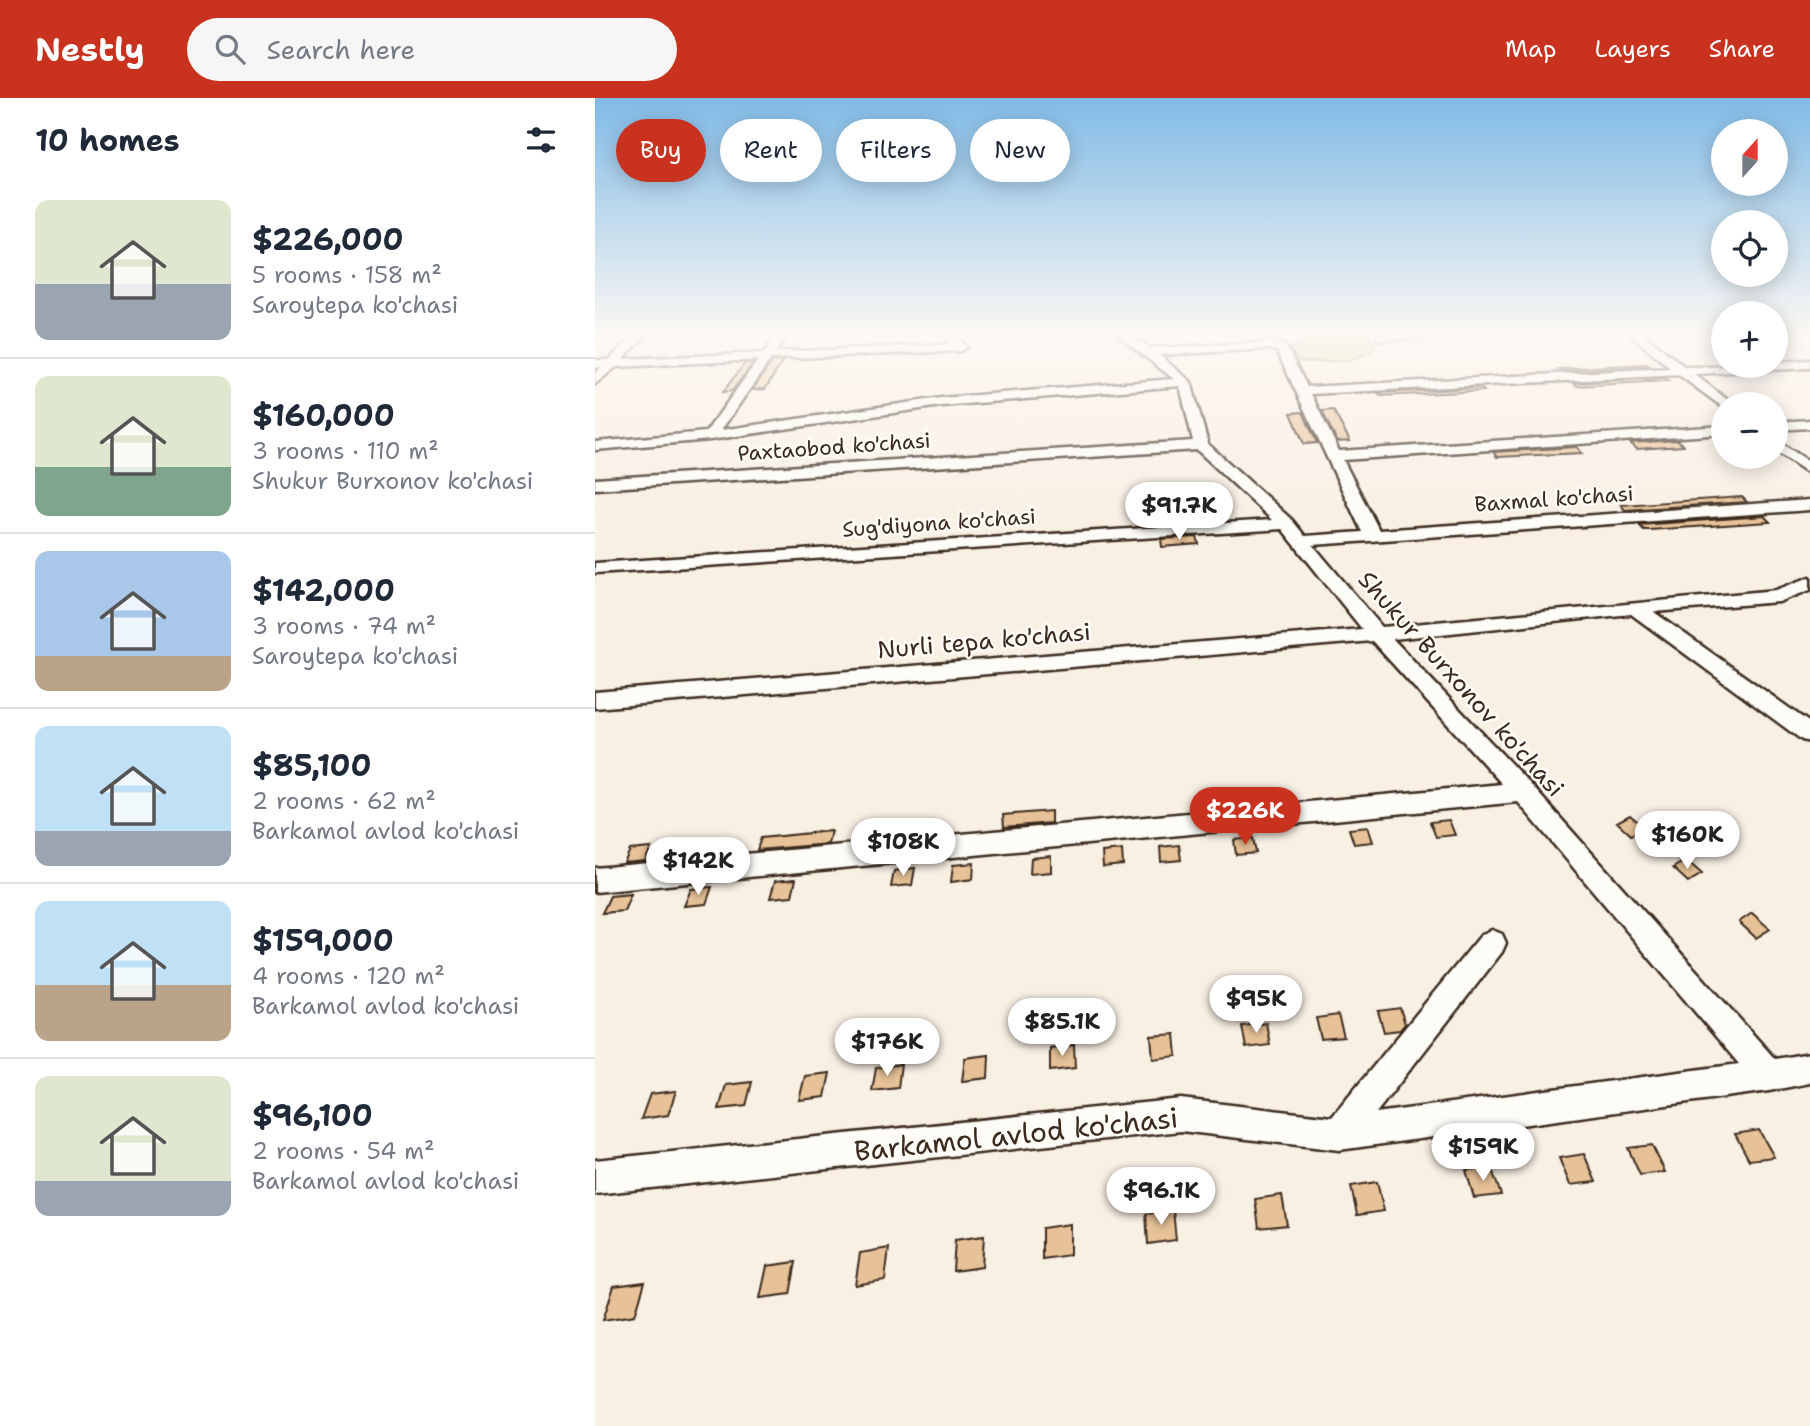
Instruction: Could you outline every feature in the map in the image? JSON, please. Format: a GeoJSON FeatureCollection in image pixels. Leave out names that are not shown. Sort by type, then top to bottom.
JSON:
{"type":"FeatureCollection","features":[{"type":"Feature","properties":{"kind":"street"},"geometry":{"type":"LineString","coordinates":[[710,436],[739,396]]}},
{"type":"Feature","properties":{"kind":"street"},"geometry":{"type":"LineString","coordinates":[[595,446],[710,436],[941,402],[1015,396]]}},
{"type":"Feature","properties":{"kind":"street"},"geometry":{"type":"LineString","coordinates":[[1189,396],[1201,445]]}},
{"type":"Feature","properties":{"kind":"street"},"geometry":{"type":"LineString","coordinates":[[1304,396],[1372,534]]}},
{"type":"Feature","properties":{"kind":"street"},"geometry":{"type":"LineString","coordinates":[[1788,425],[1810,424]]}},
{"type":"Feature","properties":{"kind":"street"},"geometry":{"type":"LineString","coordinates":[[1334,456],[1711,431]]}},
{"type":"Feature","properties":{"kind":"street","name":"Paxtaobod ko'chasi"},"geometry":{"type":"LineString","coordinates":[[595,484],[1201,445]]}},
{"type":"Feature","properties":{"kind":"street","name":"Shukur Burxonov ko'chasi"},"geometry":{"type":"LineString","coordinates":[[1201,445],[1286,523],[1377,634],[1523,792],[1769,1076]]}},
{"type":"Feature","properties":{"kind":"street"},"geometry":{"type":"LineString","coordinates":[[1788,453],[1810,469]]}},
{"type":"Feature","properties":{"kind":"street","name":"Baxmal ko'chasi"},"geometry":{"type":"LineString","coordinates":[[1301,541],[1810,505]]}},
{"type":"Feature","properties":{"kind":"street","name":"Sug'diyona ko'chasi"},"geometry":{"type":"LineString","coordinates":[[595,568],[1286,523]]}},
{"type":"Feature","properties":{"kind":"street","name":"Nurli tepa ko'chasi"},"geometry":{"type":"LineString","coordinates":[[595,700],[1377,634],[1779,596],[1810,583]]}},
{"type":"Feature","properties":{"kind":"street"},"geometry":{"type":"LineString","coordinates":[[1635,608],[1810,734]]}},
{"type":"Feature","properties":{"kind":"street"},"geometry":{"type":"LineString","coordinates":[[595,880],[1523,792]]}},
{"type":"Feature","properties":{"kind":"street"},"geometry":{"type":"LineString","coordinates":[[1339,1134],[1492,943]]}},
{"type":"Feature","properties":{"kind":"street","name":"Barkamol avlod ko'chasi"},"geometry":{"type":"LineString","coordinates":[[595,1177],[1181,1115],[1339,1134],[1769,1076],[1810,1068]]}},
{"type":"Feature","properties":{"kind":"building"},"geometry":{"type":"Polygon","coordinates":[[[1333,410],[1350,441],[1337,442],[1322,411],[1333,410]]]}},
{"type":"Feature","properties":{"kind":"building"},"geometry":{"type":"Polygon","coordinates":[[[1303,412],[1317,443],[1304,444],[1291,413],[1303,412]]]}},
{"type":"Feature","properties":{"kind":"building"},"geometry":{"type":"Polygon","coordinates":[[[1677,440],[1684,446],[1637,449],[1630,443],[1677,440]]]}},
{"type":"Feature","properties":{"kind":"building"},"geometry":{"type":"Polygon","coordinates":[[[1577,447],[1582,453],[1497,457],[1493,452],[1577,447]]]}},
{"type":"Feature","properties":{"kind":"building"},"geometry":{"type":"Polygon","coordinates":[[[1742,497],[1747,502],[1625,510],[1621,505],[1742,497]]]}},
{"type":"Feature","properties":{"kind":"building"},"geometry":{"type":"Polygon","coordinates":[[[1764,516],[1770,522],[1649,530],[1644,530],[1639,525],[1764,516]]]}},
{"type":"Feature","properties":{"kind":"building"},"geometry":{"type":"Polygon","coordinates":[[[1197,537],[1199,544],[1162,547],[1161,539],[1197,537]]]}},
{"type":"Feature","properties":{"kind":"building"},"geometry":{"type":"Polygon","coordinates":[[[1051,811],[1051,823],[1004,827],[1003,815],[1051,811]]]}},
{"type":"Feature","properties":{"kind":"building"},"geometry":{"type":"Polygon","coordinates":[[[1630,815],[1645,828],[1631,835],[1617,822],[1630,815]]]}},
{"type":"Feature","properties":{"kind":"building"},"geometry":{"type":"Polygon","coordinates":[[[1449,820],[1455,835],[1436,837],[1430,822],[1449,820]]]}},
{"type":"Feature","properties":{"kind":"building"},"geometry":{"type":"Polygon","coordinates":[[[1368,827],[1373,842],[1354,844],[1349,829],[1368,827]]]}},
{"type":"Feature","properties":{"kind":"building"},"geometry":{"type":"Polygon","coordinates":[[[831,831],[828,844],[757,850],[761,838],[831,831]]]}},
{"type":"Feature","properties":{"kind":"building"},"geometry":{"type":"Polygon","coordinates":[[[1253,838],[1256,853],[1236,855],[1234,840],[1253,838]]]}},
{"type":"Feature","properties":{"kind":"building"},"geometry":{"type":"Polygon","coordinates":[[[705,843],[701,856],[680,858],[684,845],[705,843]]]}},
{"type":"Feature","properties":{"kind":"building"},"geometry":{"type":"Polygon","coordinates":[[[1179,845],[1181,860],[1161,862],[1160,847],[1179,845]]]}},
{"type":"Feature","properties":{"kind":"building"},"geometry":{"type":"Polygon","coordinates":[[[651,848],[645,861],[624,863],[630,850],[651,848]]]}},
{"type":"Feature","properties":{"kind":"building"},"geometry":{"type":"Polygon","coordinates":[[[1122,850],[1123,865],[1103,867],[1102,852],[1122,850]]]}},
{"type":"Feature","properties":{"kind":"building"},"geometry":{"type":"Polygon","coordinates":[[[1051,856],[1051,872],[1030,874],[1031,858],[1051,856]]]}},
{"type":"Feature","properties":{"kind":"building"},"geometry":{"type":"Polygon","coordinates":[[[1686,860],[1702,874],[1688,882],[1673,868],[1686,860]]]}},
{"type":"Feature","properties":{"kind":"building"},"geometry":{"type":"Polygon","coordinates":[[[974,863],[973,879],[951,882],[953,865],[974,863]]]}},
{"type":"Feature","properties":{"kind":"building"},"geometry":{"type":"Polygon","coordinates":[[[915,868],[912,885],[891,887],[894,871],[915,868]]]}},
{"type":"Feature","properties":{"kind":"building"},"geometry":{"type":"Polygon","coordinates":[[[796,879],[792,896],[770,898],[775,881],[796,879]]]}},
{"type":"Feature","properties":{"kind":"building"},"geometry":{"type":"Polygon","coordinates":[[[712,887],[706,904],[684,906],[691,889],[712,887]]]}},
{"type":"Feature","properties":{"kind":"building"},"geometry":{"type":"Polygon","coordinates":[[[631,894],[624,911],[602,913],[610,896],[631,894]]]}},
{"type":"Feature","properties":{"kind":"building"},"geometry":{"type":"Polygon","coordinates":[[[1752,913],[1770,929],[1756,938],[1739,922],[1752,913]]]}},
{"type":"Feature","properties":{"kind":"building"},"geometry":{"type":"Polygon","coordinates":[[[1400,1008],[1405,1024],[1400,1030],[1384,1032],[1378,1011],[1400,1008]]]}},
{"type":"Feature","properties":{"kind":"building"},"geometry":{"type":"Polygon","coordinates":[[[1338,1015],[1344,1037],[1321,1039],[1316,1018],[1338,1015]]]}},
{"type":"Feature","properties":{"kind":"building"},"geometry":{"type":"Polygon","coordinates":[[[1266,1023],[1270,1045],[1246,1048],[1242,1026],[1266,1023]]]}},
{"type":"Feature","properties":{"kind":"building"},"geometry":{"type":"Polygon","coordinates":[[[1175,1034],[1177,1056],[1153,1059],[1151,1036],[1175,1034]]]}},
{"type":"Feature","properties":{"kind":"building"},"geometry":{"type":"Polygon","coordinates":[[[1074,1045],[1075,1068],[1050,1071],[1050,1048],[1074,1045]]]}},
{"type":"Feature","properties":{"kind":"building"},"geometry":{"type":"Polygon","coordinates":[[[989,1055],[988,1078],[962,1081],[965,1058],[989,1055]]]}},
{"type":"Feature","properties":{"kind":"building"},"geometry":{"type":"Polygon","coordinates":[[[901,1064],[898,1088],[872,1091],[876,1068],[901,1064]]]}},
{"type":"Feature","properties":{"kind":"building"},"geometry":{"type":"Polygon","coordinates":[[[830,1073],[825,1097],[799,1100],[805,1076],[830,1073]]]}},
{"type":"Feature","properties":{"kind":"building"},"geometry":{"type":"Polygon","coordinates":[[[752,1082],[746,1106],[719,1109],[726,1085],[752,1082]]]}},
{"type":"Feature","properties":{"kind":"building"},"geometry":{"type":"Polygon","coordinates":[[[676,1091],[668,1115],[641,1119],[650,1094],[676,1091]]]}},
{"type":"Feature","properties":{"kind":"building"},"geometry":{"type":"Polygon","coordinates":[[[1759,1130],[1774,1157],[1749,1160],[1735,1134],[1759,1130]]]}},
{"type":"Feature","properties":{"kind":"building"},"geometry":{"type":"Polygon","coordinates":[[[1652,1145],[1665,1172],[1640,1175],[1628,1148],[1652,1145]]]}},
{"type":"Feature","properties":{"kind":"building"},"geometry":{"type":"Polygon","coordinates":[[[1584,1154],[1596,1182],[1570,1185],[1559,1158],[1584,1154]]]}},
{"type":"Feature","properties":{"kind":"building"},"geometry":{"type":"Polygon","coordinates":[[[1491,1167],[1501,1195],[1474,1198],[1466,1170],[1491,1167]]]}},
{"type":"Feature","properties":{"kind":"building"},"geometry":{"type":"Polygon","coordinates":[[[1377,1182],[1384,1211],[1357,1215],[1351,1186],[1377,1182]]]}},
{"type":"Feature","properties":{"kind":"building"},"geometry":{"type":"Polygon","coordinates":[[[1282,1195],[1287,1225],[1259,1228],[1255,1199],[1282,1195]]]}},
{"type":"Feature","properties":{"kind":"building"},"geometry":{"type":"Polygon","coordinates":[[[1173,1210],[1176,1240],[1148,1244],[1146,1214],[1173,1210]]]}},
{"type":"Feature","properties":{"kind":"building"},"geometry":{"type":"Polygon","coordinates":[[[1070,1224],[1070,1255],[1042,1259],[1042,1228],[1070,1224]]]}},
{"type":"Feature","properties":{"kind":"building"},"geometry":{"type":"Polygon","coordinates":[[[984,1236],[982,1267],[953,1271],[955,1240],[984,1236]]]}},
{"type":"Feature","properties":{"kind":"building"},"geometry":{"type":"Polygon","coordinates":[[[889,1248],[885,1280],[855,1285],[860,1253],[889,1248]]]}},
{"type":"Feature","properties":{"kind":"building"},"geometry":{"type":"Polygon","coordinates":[[[796,1262],[790,1294],[760,1298],[767,1266],[796,1262]]]}},
{"type":"Feature","properties":{"kind":"building"},"geometry":{"type":"Polygon","coordinates":[[[645,1282],[635,1315],[603,1320],[614,1286],[645,1282]]]}}]}
